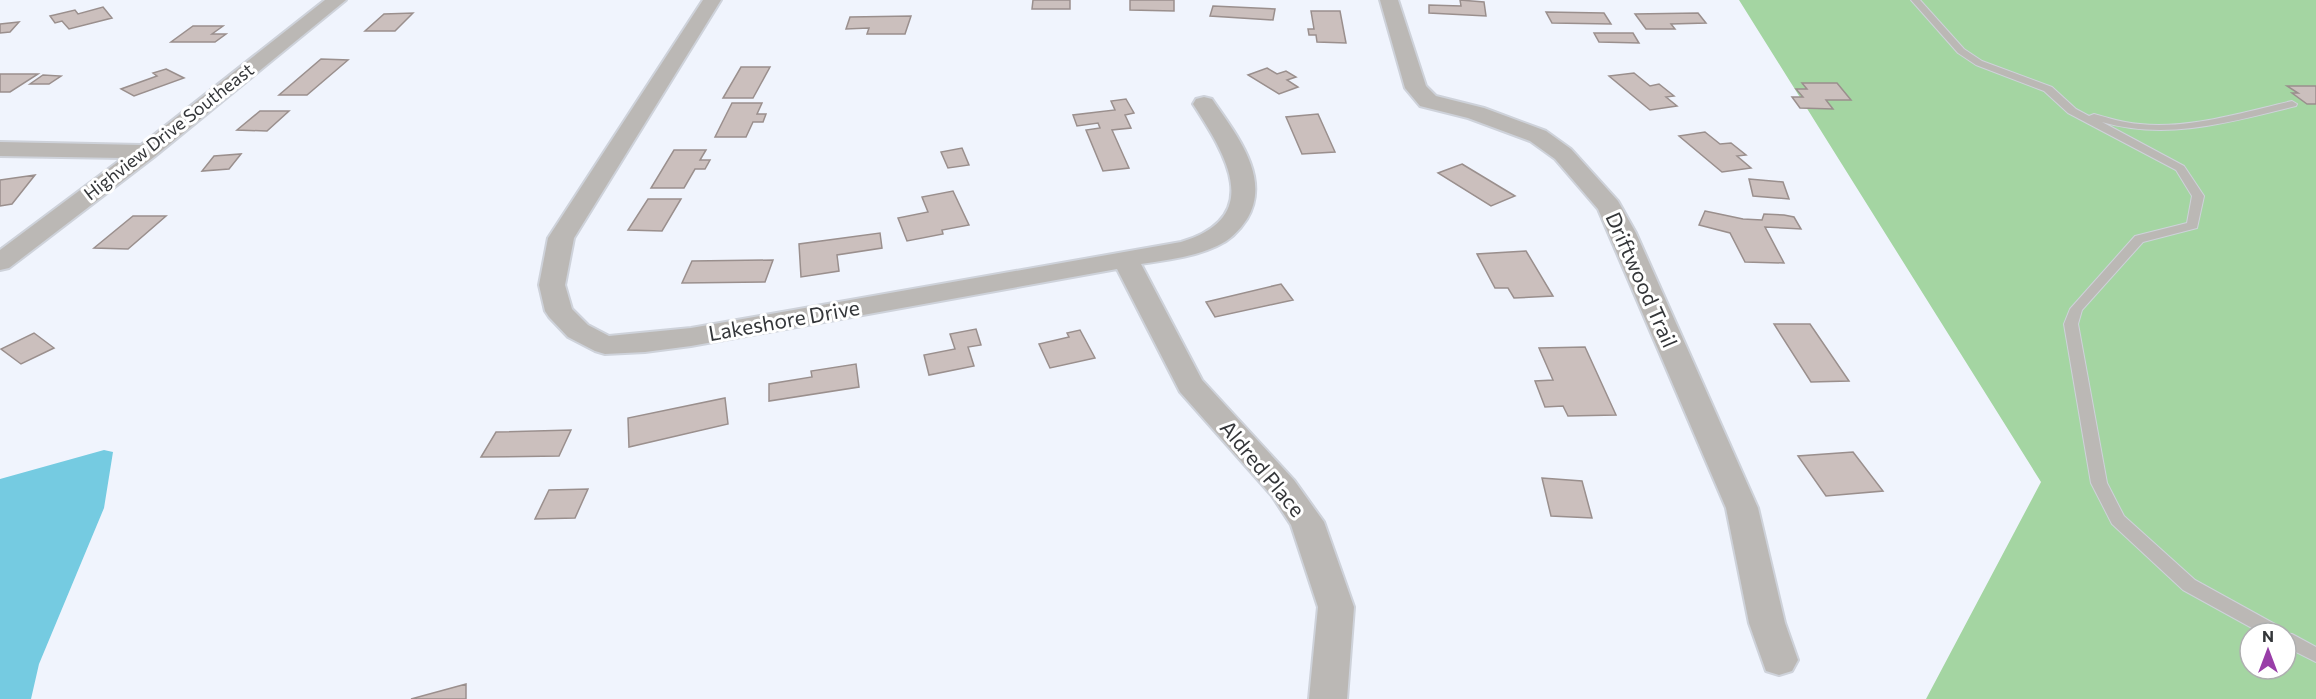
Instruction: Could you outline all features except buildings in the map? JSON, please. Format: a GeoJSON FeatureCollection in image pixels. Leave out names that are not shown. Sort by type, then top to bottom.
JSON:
{"type":"FeatureCollection","features":[{"type":"Feature","properties":{"kind":"street","name":"Highview Drive Southeast"},"geometry":{"type":"LineString","coordinates":[[0,262],[146,152],[337,0]]}},
{"type":"Feature","properties":{"kind":"street","name":"Lakeshore Drive"},"geometry":{"type":"LineString","coordinates":[[712,0],[561,238],[552,285],[559,311],[578,331],[605,345],[645,343],[851,310],[1184,249],[1213,239],[1235,222],[1246,198],[1245,179],[1232,147],[1204,104]]}},
{"type":"Feature","properties":{"kind":"street","name":"Driftwood Trail"},"geometry":{"type":"LineString","coordinates":[[1389,0],[1416,88],[1428,101],[1476,114],[1538,136],[1563,154],[1609,206],[1623,233],[1742,508],[1767,623],[1779,660]]}},
{"type":"Feature","properties":{"kind":"street"},"geometry":{"type":"LineString","coordinates":[[0,149],[146,152]]}},
{"type":"Feature","properties":{"kind":"street","name":"Aldred Place"},"geometry":{"type":"LineString","coordinates":[[1126,260],[1190,385],[1283,488],[1307,522],[1336,607],[1328,699]]}},
{"type":"Feature","properties":{"kind":"lane"},"geometry":{"type":"LineString","coordinates":[[1915,0],[1961,51],[1979,63],[2048,89],[2072,111],[2180,168],[2198,196],[2193,225],[2139,239],[2076,309],[2071,324],[2099,483],[2118,520],[2189,585],[2254,621]]}},
{"type":"Feature","properties":{"kind":"lane"},"geometry":{"type":"LineString","coordinates":[[2072,111],[2125,125],[2152,129],[2217,121],[2292,104]]}},
{"type":"Feature","properties":{"kind":"lane"},"geometry":{"type":"LineString","coordinates":[[2298,645],[2316,655]]}},
{"type":"Feature","properties":{"kind":"green space"},"geometry":{"type":"Polygon","coordinates":[[[1739,0],[2316,0],[2316,699],[1926,699],[2041,482],[1739,0]]]}},
{"type":"Feature","properties":{"kind":"water"},"geometry":{"type":"Polygon","coordinates":[[[104,450],[113,452],[104,508],[39,664],[31,699],[0,699],[0,479],[104,450]]]}}]}
